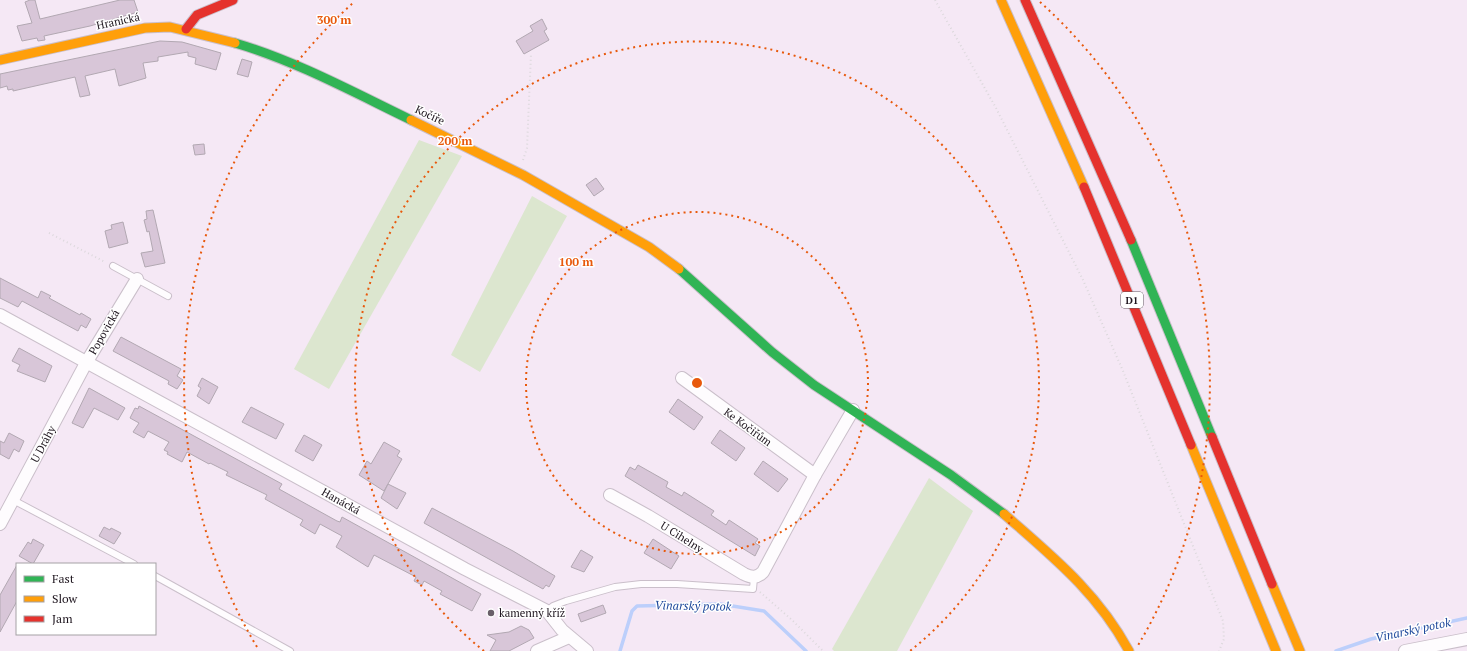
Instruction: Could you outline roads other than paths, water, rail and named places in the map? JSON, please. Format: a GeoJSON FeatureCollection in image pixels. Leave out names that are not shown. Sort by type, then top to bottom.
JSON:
{"type":"FeatureCollection","features":[{"type":"Feature","properties":{"kind":"main road"},"geometry":{"type":"LineString","coordinates":[[186,30],[197,15],[233,0]]}},
{"type":"Feature","properties":{"kind":"main road","name":"D1"},"geometry":{"type":"LineString","coordinates":[[1001,0],[1095,211],[1276,651]]}},
{"type":"Feature","properties":{"kind":"main road","name":"D1"},"geometry":{"type":"LineString","coordinates":[[1025,0],[1120,214],[1299,651]]}},
{"type":"Feature","properties":{"kind":"main road","name":"Hranická"},"geometry":{"type":"LineString","coordinates":[[0,60],[145,28],[158,27],[186,30]]}},
{"type":"Feature","properties":{"kind":"main road","name":"Kočíře"},"geometry":{"type":"LineString","coordinates":[[186,30],[248,47],[304,69],[474,150],[517,172],[642,243],[671,262],[772,352],[814,385],[978,494],[1036,541],[1091,594],[1116,627],[1129,651]]}},
{"type":"Feature","properties":{"kind":"street","name":"Popovická"},"geometry":{"type":"LineString","coordinates":[[0,315],[86,362],[137,279]]}},
{"type":"Feature","properties":{"kind":"street","name":"U Dráhy"},"geometry":{"type":"LineString","coordinates":[[0,524],[86,362]]}},
{"type":"Feature","properties":{"kind":"street","name":"Hanácká"},"geometry":{"type":"LineString","coordinates":[[86,362],[465,569],[547,611],[569,637],[587,651]]}},
{"type":"Feature","properties":{"kind":"street","name":"Ke Kočiřům"},"geometry":{"type":"LineString","coordinates":[[682,378],[815,475]]}},
{"type":"Feature","properties":{"kind":"street"},"geometry":{"type":"LineString","coordinates":[[754,584],[763,572],[815,475],[853,410]]}},
{"type":"Feature","properties":{"kind":"street","name":"U Cihelny"},"geometry":{"type":"LineString","coordinates":[[610,495],[648,516],[744,574],[754,584]]}},
{"type":"Feature","properties":{"kind":"street"},"geometry":{"type":"LineString","coordinates":[[537,651],[569,637]]}},
{"type":"Feature","properties":{"kind":"street"},"geometry":{"type":"LineString","coordinates":[[1405,651],[1467,639]]}},
{"type":"Feature","properties":{"kind":"lane"},"geometry":{"type":"LineString","coordinates":[[113,266],[168,296]]}},
{"type":"Feature","properties":{"kind":"lane"},"geometry":{"type":"LineString","coordinates":[[13,500],[132,563]]}},
{"type":"Feature","properties":{"kind":"lane"},"geometry":{"type":"LineString","coordinates":[[156,577],[290,651]]}},
{"type":"Feature","properties":{"kind":"lane"},"geometry":{"type":"LineString","coordinates":[[547,611],[553,606],[566,601],[615,587],[642,584],[754,584]]}},
{"type":"Feature","properties":{"kind":"waterway","name":"Vinarský potok"},"geometry":{"type":"LineString","coordinates":[[620,651],[632,611],[637,606],[720,604],[764,611],[806,651]]}},
{"type":"Feature","properties":{"kind":"waterway","name":"Vinarský potok"},"geometry":{"type":"LineString","coordinates":[[1336,651],[1371,639],[1467,618]]}},
{"type":"Feature","properties":{"kind":"place","name":"kamenný kříž"},"geometry":{"type":"Point","coordinates":[491,613]}}]}
